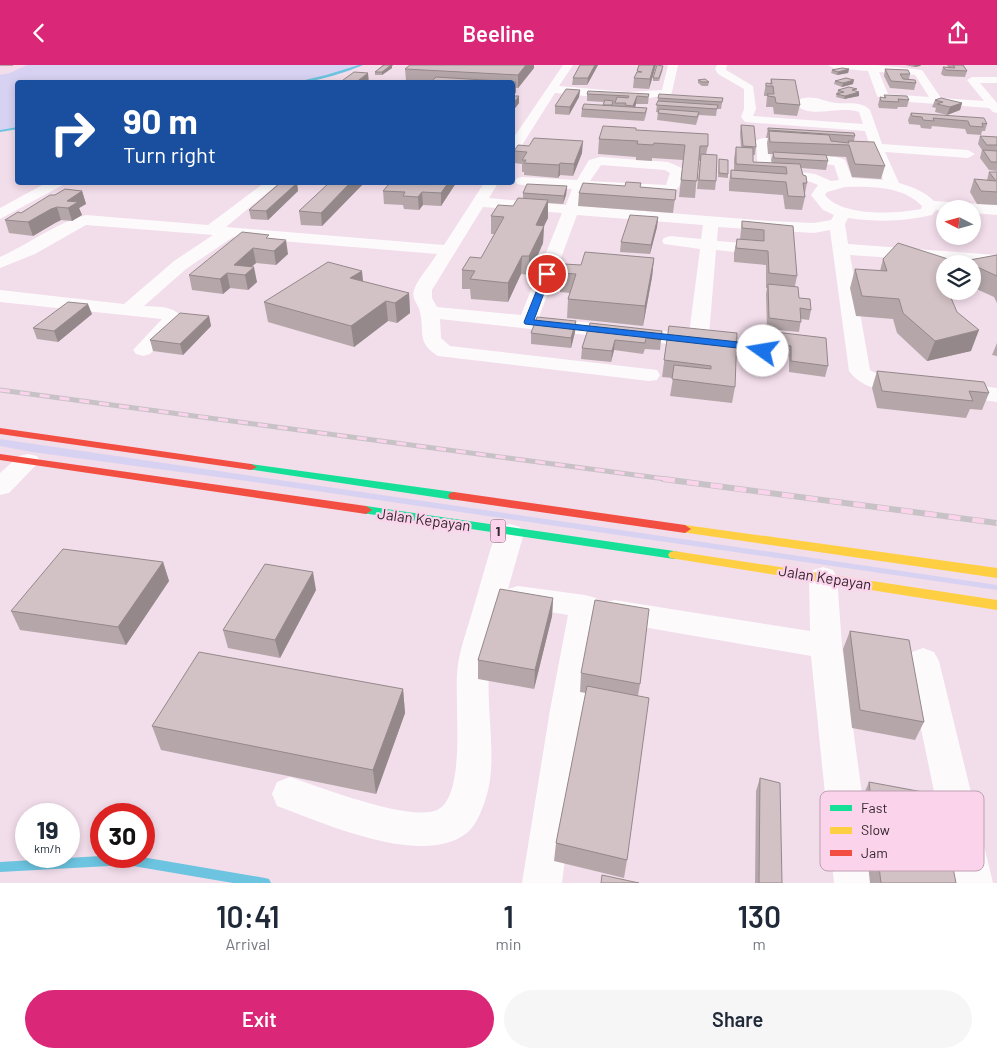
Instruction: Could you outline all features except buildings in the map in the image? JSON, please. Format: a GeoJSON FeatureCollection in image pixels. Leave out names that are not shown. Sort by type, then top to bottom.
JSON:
{"type":"FeatureCollection","features":[{"type":"Feature","properties":{"kind":"highway","name":"Jalan Kepayan"},"geometry":{"type":"LineString","coordinates":[[0,431],[997,573]]}},
{"type":"Feature","properties":{"kind":"highway","name":"Jalan Kepayan"},"geometry":{"type":"LineString","coordinates":[[0,457],[510,533],[823,577],[997,605]]}},
{"type":"Feature","properties":{"kind":"street"},"geometry":{"type":"LineString","coordinates":[[515,145],[568,65]]}},
{"type":"Feature","properties":{"kind":"street"},"geometry":{"type":"LineString","coordinates":[[552,89],[644,95],[667,92],[673,65]]}},
{"type":"Feature","properties":{"kind":"street"},"geometry":{"type":"LineString","coordinates":[[722,65],[720,69],[722,72],[749,88],[749,119],[870,127]]}},
{"type":"Feature","properties":{"kind":"street"},"geometry":{"type":"LineString","coordinates":[[833,65],[918,72],[936,101]]}},
{"type":"Feature","properties":{"kind":"street"},"geometry":{"type":"LineString","coordinates":[[872,67],[884,97],[995,108]]}},
{"type":"Feature","properties":{"kind":"street"},"geometry":{"type":"LineString","coordinates":[[995,108],[972,80],[997,80]]}},
{"type":"Feature","properties":{"kind":"street"},"geometry":{"type":"LineString","coordinates":[[644,95],[654,103]]}},
{"type":"Feature","properties":{"kind":"street"},"geometry":{"type":"LineString","coordinates":[[832,106],[863,109],[893,186]]}},
{"type":"Feature","properties":{"kind":"street"},"geometry":{"type":"LineString","coordinates":[[847,183],[840,163],[837,161],[773,156],[762,141],[968,154]]}},
{"type":"Feature","properties":{"kind":"street"},"geometry":{"type":"LineString","coordinates":[[773,156],[766,172],[815,178],[828,185]]}},
{"type":"Feature","properties":{"kind":"street"},"geometry":{"type":"LineString","coordinates":[[522,181],[581,185],[668,189],[673,187],[677,171],[668,166],[600,161],[594,163],[581,185],[528,322]]}},
{"type":"Feature","properties":{"kind":"street"},"geometry":{"type":"LineString","coordinates":[[997,209],[930,205],[920,195],[893,186],[847,183],[828,185],[821,189],[818,195],[822,202],[842,218],[842,249],[861,373],[867,378],[876,381],[997,395]]}},
{"type":"Feature","properties":{"kind":"street"},"geometry":{"type":"LineString","coordinates":[[0,214],[52,185]]}},
{"type":"Feature","properties":{"kind":"street"},"geometry":{"type":"LineString","coordinates":[[213,229],[269,185]]}},
{"type":"Feature","properties":{"kind":"street"},"geometry":{"type":"LineString","coordinates":[[490,185],[423,291],[423,298],[430,312],[431,338],[437,347],[444,352],[649,375]]}},
{"type":"Feature","properties":{"kind":"street"},"geometry":{"type":"LineString","coordinates":[[479,202],[805,228],[826,227],[842,218],[901,217],[927,212],[930,205]]}},
{"type":"Feature","properties":{"kind":"street"},"geometry":{"type":"LineString","coordinates":[[0,263],[29,250],[83,220],[213,229],[448,250]]}},
{"type":"Feature","properties":{"kind":"street"},"geometry":{"type":"LineString","coordinates":[[698,341],[711,221]]}},
{"type":"Feature","properties":{"kind":"street"},"geometry":{"type":"LineString","coordinates":[[281,236],[295,222]]}},
{"type":"Feature","properties":{"kind":"street"},"geometry":{"type":"LineString","coordinates":[[128,310],[180,265],[231,231]]}},
{"type":"Feature","properties":{"kind":"street"},"geometry":{"type":"LineString","coordinates":[[670,241],[754,249]]}},
{"type":"Feature","properties":{"kind":"street"},"geometry":{"type":"LineString","coordinates":[[842,249],[997,260]]}},
{"type":"Feature","properties":{"kind":"street"},"geometry":{"type":"LineString","coordinates":[[0,296],[167,314],[173,318],[143,350]]}},
{"type":"Feature","properties":{"kind":"street"},"geometry":{"type":"LineString","coordinates":[[430,312],[761,348],[765,364]]}},
{"type":"Feature","properties":{"kind":"street"},"geometry":{"type":"LineString","coordinates":[[0,487],[28,461]]}},
{"type":"Feature","properties":{"kind":"street"},"geometry":{"type":"LineString","coordinates":[[290,794],[349,813],[413,830],[441,828],[460,816],[470,790],[475,749],[474,666],[497,572],[510,533]]}},
{"type":"Feature","properties":{"kind":"street"},"geometry":{"type":"LineString","coordinates":[[823,577],[826,646],[843,791]]}},
{"type":"Feature","properties":{"kind":"street"},"geometry":{"type":"LineString","coordinates":[[492,593],[585,606],[826,646]]}},
{"type":"Feature","properties":{"kind":"street"},"geometry":{"type":"LineString","coordinates":[[542,883],[567,710],[585,606]]}},
{"type":"Feature","properties":{"kind":"street"},"geometry":{"type":"LineString","coordinates":[[923,661],[952,791]]}},
{"type":"Feature","properties":{"kind":"shaded area"},"geometry":{"type":"Polygon","coordinates":[[[27,65],[362,65],[327,76],[304,80],[15,80],[15,128],[0,131],[0,75],[10,73],[27,65]]]}},
{"type":"Feature","properties":{"kind":"shaded area"},"geometry":{"type":"Polygon","coordinates":[[[0,439],[997,585],[997,590],[247,481],[32,452],[0,446],[0,439]]]}},
{"type":"Feature","properties":{"kind":"waterway"},"geometry":{"type":"LineString","coordinates":[[308,80],[362,65]]}},
{"type":"Feature","properties":{"kind":"waterway"},"geometry":{"type":"LineString","coordinates":[[0,131],[15,128]]}},
{"type":"Feature","properties":{"kind":"waterway"},"geometry":{"type":"LineString","coordinates":[[0,867],[127,860],[265,883]]}},
{"type":"Feature","properties":{"kind":"railway"},"geometry":{"type":"LineString","coordinates":[[0,390],[673,480]]}},
{"type":"Feature","properties":{"kind":"railway"},"geometry":{"type":"LineString","coordinates":[[663,479],[997,523]]}},
{"type":"Feature","properties":{"kind":"traffic: fast"},"geometry":{"type":"LineString","coordinates":[[251,467],[454,496]]}},
{"type":"Feature","properties":{"kind":"traffic: fast"},"geometry":{"type":"LineString","coordinates":[[366,510],[674,555]]}},
{"type":"Feature","properties":{"kind":"traffic: slow"},"geometry":{"type":"LineString","coordinates":[[685,529],[997,573]]}},
{"type":"Feature","properties":{"kind":"traffic: slow"},"geometry":{"type":"LineString","coordinates":[[674,555],[997,605]]}},
{"type":"Feature","properties":{"kind":"traffic: jam"},"geometry":{"type":"LineString","coordinates":[[0,431],[251,467]]}},
{"type":"Feature","properties":{"kind":"traffic: jam"},"geometry":{"type":"LineString","coordinates":[[0,457],[366,510]]}},
{"type":"Feature","properties":{"kind":"traffic: jam"},"geometry":{"type":"LineString","coordinates":[[454,496],[685,529]]}},
{"type":"Feature","properties":{"kind":"route"},"geometry":{"type":"LineString","coordinates":[[547,274],[528,322],[757,347],[763,351]]}}]}
